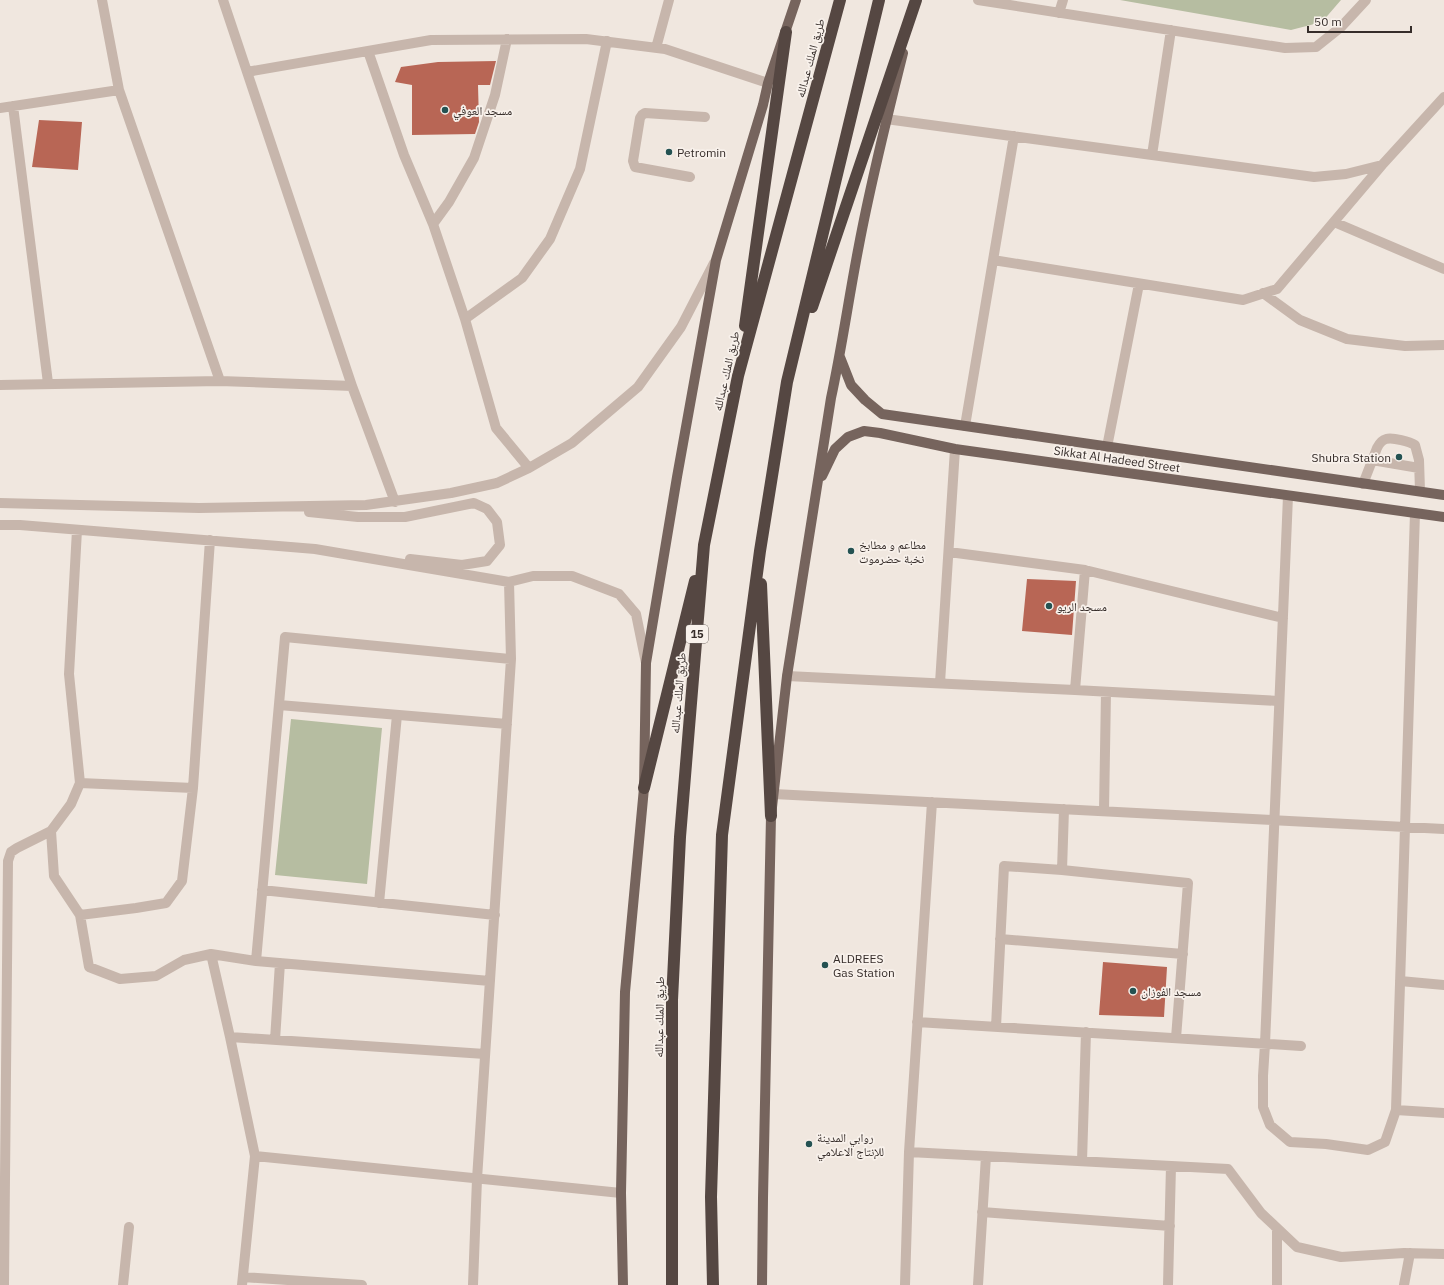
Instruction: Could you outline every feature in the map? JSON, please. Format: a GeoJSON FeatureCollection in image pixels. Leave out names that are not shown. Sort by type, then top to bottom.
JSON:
{"type":"FeatureCollection","features":[{"type":"Feature","properties":{"kind":"highway","name":"طريق الملك عبدالله"},"geometry":{"type":"LineString","coordinates":[[672,1285],[672,1000],[680,837],[704,545],[738,376],[840,0]]}},
{"type":"Feature","properties":{"kind":"highway"},"geometry":{"type":"LineString","coordinates":[[713,1285],[711,1197],[722,835],[760,552],[787,382],[879,0]]}},
{"type":"Feature","properties":{"kind":"highway"},"geometry":{"type":"LineString","coordinates":[[787,382],[917,0]]}},
{"type":"Feature","properties":{"kind":"highway"},"geometry":{"type":"LineString","coordinates":[[738,376],[786,32]]}},
{"type":"Feature","properties":{"kind":"highway"},"geometry":{"type":"LineString","coordinates":[[644,788],[704,545]]}},
{"type":"Feature","properties":{"kind":"highway"},"geometry":{"type":"LineString","coordinates":[[760,552],[771,816]]}},
{"type":"Feature","properties":{"kind":"main road"},"geometry":{"type":"LineString","coordinates":[[622,1285],[625,992],[644,788],[646,663],[677,476],[716,260],[763,105],[768,83],[796,0]]}},
{"type":"Feature","properties":{"kind":"main road"},"geometry":{"type":"LineString","coordinates":[[762,1285],[771,816],[787,676],[831,398],[840,357],[859,245],[886,119],[917,0]]}},
{"type":"Feature","properties":{"kind":"main road"},"geometry":{"type":"LineString","coordinates":[[840,357],[851,385],[865,400],[882,414],[880,433]]}},
{"type":"Feature","properties":{"kind":"main road","name":"Sikkat Al Hadeed Street"},"geometry":{"type":"LineString","coordinates":[[882,414],[1444,495]]}},
{"type":"Feature","properties":{"kind":"main road","name":"Sikkat Al Hadeed Street"},"geometry":{"type":"LineString","coordinates":[[817,487],[835,449],[848,437],[864,431],[955,449],[1444,517]]}},
{"type":"Feature","properties":{"kind":"street"},"geometry":{"type":"LineString","coordinates":[[102,0],[119,90],[220,381]]}},
{"type":"Feature","properties":{"kind":"street"},"geometry":{"type":"LineString","coordinates":[[223,0],[352,386],[395,502]]}},
{"type":"Feature","properties":{"kind":"street"},"geometry":{"type":"LineString","coordinates":[[656,48],[669,0]]}},
{"type":"Feature","properties":{"kind":"street"},"geometry":{"type":"LineString","coordinates":[[978,0],[1285,48],[1316,47],[1341,27],[1366,0]]}},
{"type":"Feature","properties":{"kind":"street"},"geometry":{"type":"LineString","coordinates":[[1059,13],[1064,0]]}},
{"type":"Feature","properties":{"kind":"street"},"geometry":{"type":"LineString","coordinates":[[1152,154],[1171,30]]}},
{"type":"Feature","properties":{"kind":"street"},"geometry":{"type":"LineString","coordinates":[[433,224],[449,202],[474,158],[495,94],[507,39]]}},
{"type":"Feature","properties":{"kind":"street"},"geometry":{"type":"LineString","coordinates":[[247,72],[431,40],[586,39],[665,49],[768,83]]}},
{"type":"Feature","properties":{"kind":"street"},"geometry":{"type":"LineString","coordinates":[[465,319],[522,278],[550,239],[580,168],[607,41]]}},
{"type":"Feature","properties":{"kind":"street"},"geometry":{"type":"LineString","coordinates":[[368,51],[404,155],[433,224],[465,319],[496,428],[529,468]]}},
{"type":"Feature","properties":{"kind":"street"},"geometry":{"type":"LineString","coordinates":[[0,108],[119,90]]}},
{"type":"Feature","properties":{"kind":"street"},"geometry":{"type":"LineString","coordinates":[[993,260],[1242,300],[1277,289],[1382,165],[1444,97]]}},
{"type":"Feature","properties":{"kind":"street"},"geometry":{"type":"LineString","coordinates":[[13,106],[48,383]]}},
{"type":"Feature","properties":{"kind":"street"},"geometry":{"type":"LineString","coordinates":[[690,177],[635,167],[633,161],[640,118],[645,113],[705,117]]}},
{"type":"Feature","properties":{"kind":"street"},"geometry":{"type":"LineString","coordinates":[[886,119],[1314,176],[1346,174],[1382,165]]}},
{"type":"Feature","properties":{"kind":"street"},"geometry":{"type":"LineString","coordinates":[[965,426],[1014,136]]}},
{"type":"Feature","properties":{"kind":"street"},"geometry":{"type":"LineString","coordinates":[[1334,222],[1444,269]]}},
{"type":"Feature","properties":{"kind":"street"},"geometry":{"type":"LineString","coordinates":[[0,503],[199,508],[366,505],[451,493],[498,482],[529,468],[572,443],[638,387],[681,327],[716,260]]}},
{"type":"Feature","properties":{"kind":"street"},"geometry":{"type":"LineString","coordinates":[[1107,447],[1139,284]]}},
{"type":"Feature","properties":{"kind":"street"},"geometry":{"type":"LineString","coordinates":[[1263,293],[1300,320],[1347,339],[1405,346],[1444,345]]}},
{"type":"Feature","properties":{"kind":"street"},"geometry":{"type":"LineString","coordinates":[[0,385],[220,381],[352,386]]}},
{"type":"Feature","properties":{"kind":"street"},"geometry":{"type":"LineString","coordinates":[[1363,484],[1380,443],[1386,439],[1410,442],[1415,445],[1418,451],[1420,491]]}},
{"type":"Feature","properties":{"kind":"street"},"geometry":{"type":"LineString","coordinates":[[940,684],[955,449]]}},
{"type":"Feature","properties":{"kind":"street"},"geometry":{"type":"LineString","coordinates":[[1372,460],[1419,468]]}},
{"type":"Feature","properties":{"kind":"street"},"geometry":{"type":"LineString","coordinates":[[1288,496],[1263,1076],[1263,1107],[1270,1125],[1290,1142],[1326,1144],[1368,1150],[1385,1142],[1396,1110],[1415,513]]}},
{"type":"Feature","properties":{"kind":"street"},"geometry":{"type":"LineString","coordinates":[[0,525],[20,525],[315,549],[462,565],[487,561],[500,545],[497,522],[487,509],[474,503],[405,517],[358,517],[260,508]]}},
{"type":"Feature","properties":{"kind":"street"},"geometry":{"type":"LineString","coordinates":[[0,529],[20,525]]}},
{"type":"Feature","properties":{"kind":"street"},"geometry":{"type":"LineString","coordinates":[[4,1285],[8,861],[12,852],[17,848],[50,831],[71,804],[80,783],[68,674],[77,530]]}},
{"type":"Feature","properties":{"kind":"street"},"geometry":{"type":"LineString","coordinates":[[80,915],[166,903],[182,881],[193,788],[210,540]]}},
{"type":"Feature","properties":{"kind":"street"},"geometry":{"type":"LineString","coordinates":[[315,549],[509,582],[532,576],[572,576],[619,594],[636,614],[646,663]]}},
{"type":"Feature","properties":{"kind":"street"},"geometry":{"type":"LineString","coordinates":[[949,552],[1085,570],[1283,618]]}},
{"type":"Feature","properties":{"kind":"street"},"geometry":{"type":"LineString","coordinates":[[1075,690],[1085,570]]}},
{"type":"Feature","properties":{"kind":"street"},"geometry":{"type":"LineString","coordinates":[[473,1285],[477,1178],[511,659],[509,582]]}},
{"type":"Feature","properties":{"kind":"street"},"geometry":{"type":"LineString","coordinates":[[256,961],[285,637],[511,659]]}},
{"type":"Feature","properties":{"kind":"street"},"geometry":{"type":"LineString","coordinates":[[787,676],[1279,701]]}},
{"type":"Feature","properties":{"kind":"street"},"geometry":{"type":"LineString","coordinates":[[1104,811],[1106,692]]}},
{"type":"Feature","properties":{"kind":"street"},"geometry":{"type":"LineString","coordinates":[[278,705],[507,724]]}},
{"type":"Feature","properties":{"kind":"street"},"geometry":{"type":"LineString","coordinates":[[379,903],[397,715]]}},
{"type":"Feature","properties":{"kind":"street"},"geometry":{"type":"LineString","coordinates":[[80,783],[193,788]]}},
{"type":"Feature","properties":{"kind":"street"},"geometry":{"type":"LineString","coordinates":[[774,794],[1444,829]]}},
{"type":"Feature","properties":{"kind":"street"},"geometry":{"type":"LineString","coordinates":[[905,1285],[909,1152],[932,802]]}},
{"type":"Feature","properties":{"kind":"street"},"geometry":{"type":"LineString","coordinates":[[1062,870],[1064,809]]}},
{"type":"Feature","properties":{"kind":"street"},"geometry":{"type":"LineString","coordinates":[[50,831],[54,876],[80,915],[89,966],[120,979],[156,976],[184,960],[211,954],[256,961],[490,981]]}},
{"type":"Feature","properties":{"kind":"street"},"geometry":{"type":"LineString","coordinates":[[996,1027],[1004,866],[1062,870],[1188,883],[1176,1038]]}},
{"type":"Feature","properties":{"kind":"street"},"geometry":{"type":"LineString","coordinates":[[262,890],[495,915]]}},
{"type":"Feature","properties":{"kind":"street"},"geometry":{"type":"LineString","coordinates":[[1000,939],[1182,954]]}},
{"type":"Feature","properties":{"kind":"street"},"geometry":{"type":"LineString","coordinates":[[211,954],[255,1156],[242,1281],[362,1285]]}},
{"type":"Feature","properties":{"kind":"street"},"geometry":{"type":"LineString","coordinates":[[275,1040],[280,963]]}},
{"type":"Feature","properties":{"kind":"street"},"geometry":{"type":"LineString","coordinates":[[1400,981],[1444,985]]}},
{"type":"Feature","properties":{"kind":"street"},"geometry":{"type":"LineString","coordinates":[[917,1022],[1302,1046]]}},
{"type":"Feature","properties":{"kind":"street"},"geometry":{"type":"LineString","coordinates":[[1082,1161],[1086,1032]]}},
{"type":"Feature","properties":{"kind":"street"},"geometry":{"type":"LineString","coordinates":[[230,1037],[485,1054]]}},
{"type":"Feature","properties":{"kind":"street"},"geometry":{"type":"LineString","coordinates":[[1396,1110],[1444,1113]]}},
{"type":"Feature","properties":{"kind":"street"},"geometry":{"type":"LineString","coordinates":[[909,1152],[1228,1169],[1261,1213],[1297,1247],[1341,1257],[1410,1253],[1444,1254]]}},
{"type":"Feature","properties":{"kind":"street"},"geometry":{"type":"LineString","coordinates":[[255,1156],[622,1193]]}},
{"type":"Feature","properties":{"kind":"street"},"geometry":{"type":"LineString","coordinates":[[978,1285],[986,1156]]}},
{"type":"Feature","properties":{"kind":"street"},"geometry":{"type":"LineString","coordinates":[[1168,1285],[1171,1166]]}},
{"type":"Feature","properties":{"kind":"street"},"geometry":{"type":"LineString","coordinates":[[982,1212],[1170,1226]]}},
{"type":"Feature","properties":{"kind":"street"},"geometry":{"type":"LineString","coordinates":[[123,1285],[129,1227]]}},
{"type":"Feature","properties":{"kind":"street"},"geometry":{"type":"LineString","coordinates":[[1277,1228],[1277,1285]]}},
{"type":"Feature","properties":{"kind":"street"},"geometry":{"type":"LineString","coordinates":[[1404,1285],[1410,1253]]}},
{"type":"Feature","properties":{"kind":"green space"},"geometry":{"type":"Polygon","coordinates":[[[1120,0],[1341,0],[1322,22],[1291,30],[1120,0]]]}},
{"type":"Feature","properties":{"kind":"green space"},"geometry":{"type":"Polygon","coordinates":[[[291,719],[382,728],[367,884],[275,875],[291,719]]]}},
{"type":"Feature","properties":{"kind":"building","name":"مسجد العوفي"},"geometry":{"type":"Polygon","coordinates":[[[496,61],[490,85],[478,85],[479,122],[475,134],[412,135],[412,85],[395,82],[401,67],[438,62],[496,61]]]}},
{"type":"Feature","properties":{"kind":"building"},"geometry":{"type":"Polygon","coordinates":[[[39,120],[82,122],[78,170],[32,167],[39,120]]]}},
{"type":"Feature","properties":{"kind":"building","name":"مسجد الريو"},"geometry":{"type":"Polygon","coordinates":[[[1027,579],[1076,581],[1072,635],[1022,631],[1027,579]]]}},
{"type":"Feature","properties":{"kind":"building","name":"مسجد الفوزان"},"geometry":{"type":"Polygon","coordinates":[[[1103,962],[1167,967],[1164,1017],[1099,1015],[1103,962]]]}},
{"type":"Feature","properties":{"kind":"place","name":"مسجد العوفي"},"geometry":{"type":"Point","coordinates":[445,110]}},
{"type":"Feature","properties":{"kind":"place","name":"Petromin"},"geometry":{"type":"Point","coordinates":[669,152]}},
{"type":"Feature","properties":{"kind":"place","name":"Shubra Station"},"geometry":{"type":"Point","coordinates":[1399,457]}},
{"type":"Feature","properties":{"kind":"place","name":"مطاعم و مطابخ نخبة حضرموت"},"geometry":{"type":"Point","coordinates":[851,551]}},
{"type":"Feature","properties":{"kind":"place","name":"مسجد الريو"},"geometry":{"type":"Point","coordinates":[1049,606]}},
{"type":"Feature","properties":{"kind":"place","name":"ALDREES Gas Station"},"geometry":{"type":"Point","coordinates":[825,965]}},
{"type":"Feature","properties":{"kind":"place","name":"مسجد الفوزان"},"geometry":{"type":"Point","coordinates":[1133,991]}},
{"type":"Feature","properties":{"kind":"place","name":"روابي المدينة للإنتاج الاعلامي"},"geometry":{"type":"Point","coordinates":[809,1144]}}]}
